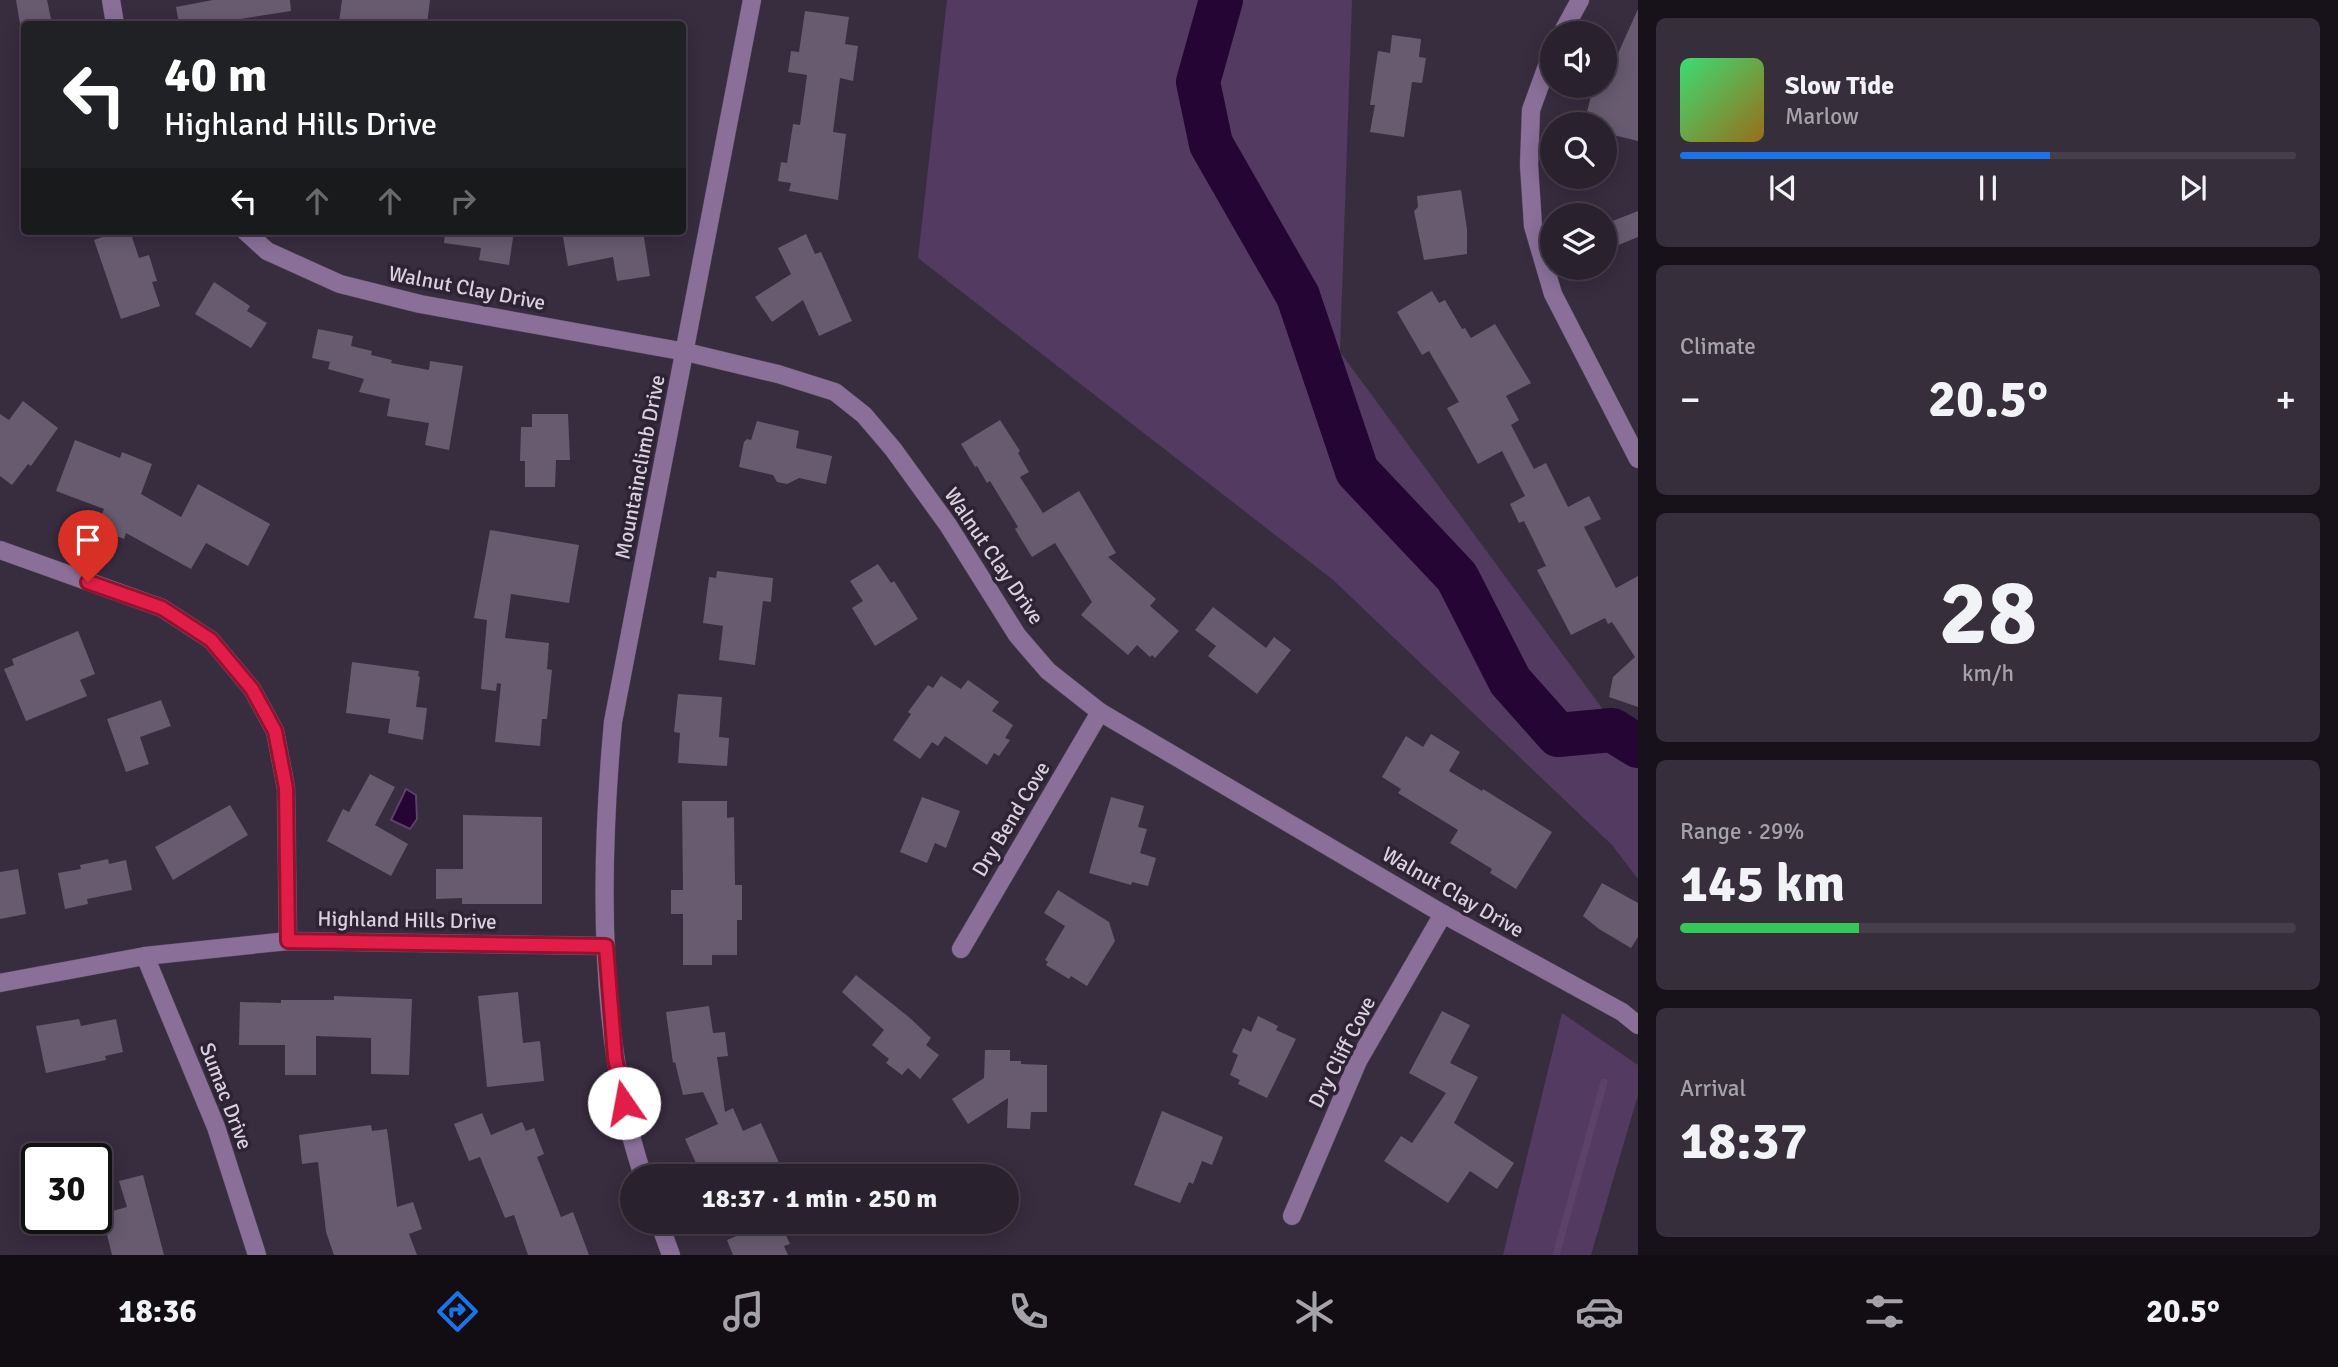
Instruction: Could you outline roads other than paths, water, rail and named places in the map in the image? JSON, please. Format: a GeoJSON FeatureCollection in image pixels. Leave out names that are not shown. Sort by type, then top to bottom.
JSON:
{"type":"FeatureCollection","features":[{"type":"Feature","properties":{"kind":"street"},"geometry":{"type":"LineString","coordinates":[[111,0],[114,21]]}},
{"type":"Feature","properties":{"kind":"street","name":"Mountainclimb Drive"},"geometry":{"type":"LineString","coordinates":[[639,1164],[615,1058],[606,946],[605,805],[613,722],[752,0]]}},
{"type":"Feature","properties":{"kind":"street"},"geometry":{"type":"LineString","coordinates":[[1569,21],[1580,0]]}},
{"type":"Feature","properties":{"kind":"street"},"geometry":{"type":"LineString","coordinates":[[1540,85],[1531,110],[1529,165],[1533,226],[1553,294],[1638,459]]}},
{"type":"Feature","properties":{"kind":"street","name":"Walnut Clay Drive"},"geometry":{"type":"LineString","coordinates":[[249,235],[267,251],[340,284],[420,304],[686,352],[778,374],[835,392],[864,415],[893,449],[947,525],[1017,635],[1048,671],[1100,712],[1443,914],[1622,1012],[1638,1025]]}},
{"type":"Feature","properties":{"kind":"street"},"geometry":{"type":"LineString","coordinates":[[0,550],[162,608],[211,640],[252,689],[275,731],[286,788],[288,941]]}},
{"type":"Feature","properties":{"kind":"street","name":"Dry Bend Cove"},"geometry":{"type":"LineString","coordinates":[[961,949],[1100,712]]}},
{"type":"Feature","properties":{"kind":"street","name":"Dry Cliff Cove"},"geometry":{"type":"LineString","coordinates":[[1292,1216],[1358,1061],[1443,914]]}},
{"type":"Feature","properties":{"kind":"street","name":"Highland Hills Drive"},"geometry":{"type":"LineString","coordinates":[[0,983],[145,956],[288,941],[606,946]]}},
{"type":"Feature","properties":{"kind":"street","name":"Sumac Drive"},"geometry":{"type":"LineString","coordinates":[[145,956],[216,1127],[257,1255]]}},
{"type":"Feature","properties":{"kind":"street"},"geometry":{"type":"LineString","coordinates":[[663,1234],[671,1255]]}},
{"type":"Feature","properties":{"kind":"waterway"},"geometry":{"type":"LineString","coordinates":[[1221,0],[1198,82],[1211,144],[1298,296],[1357,471],[1457,577],[1510,681],[1558,735],[1612,730],[1638,746]]}},
{"type":"Feature","properties":{"kind":"waterway"},"geometry":{"type":"LineString","coordinates":[[1556,1255],[1604,1082]]}}]}
